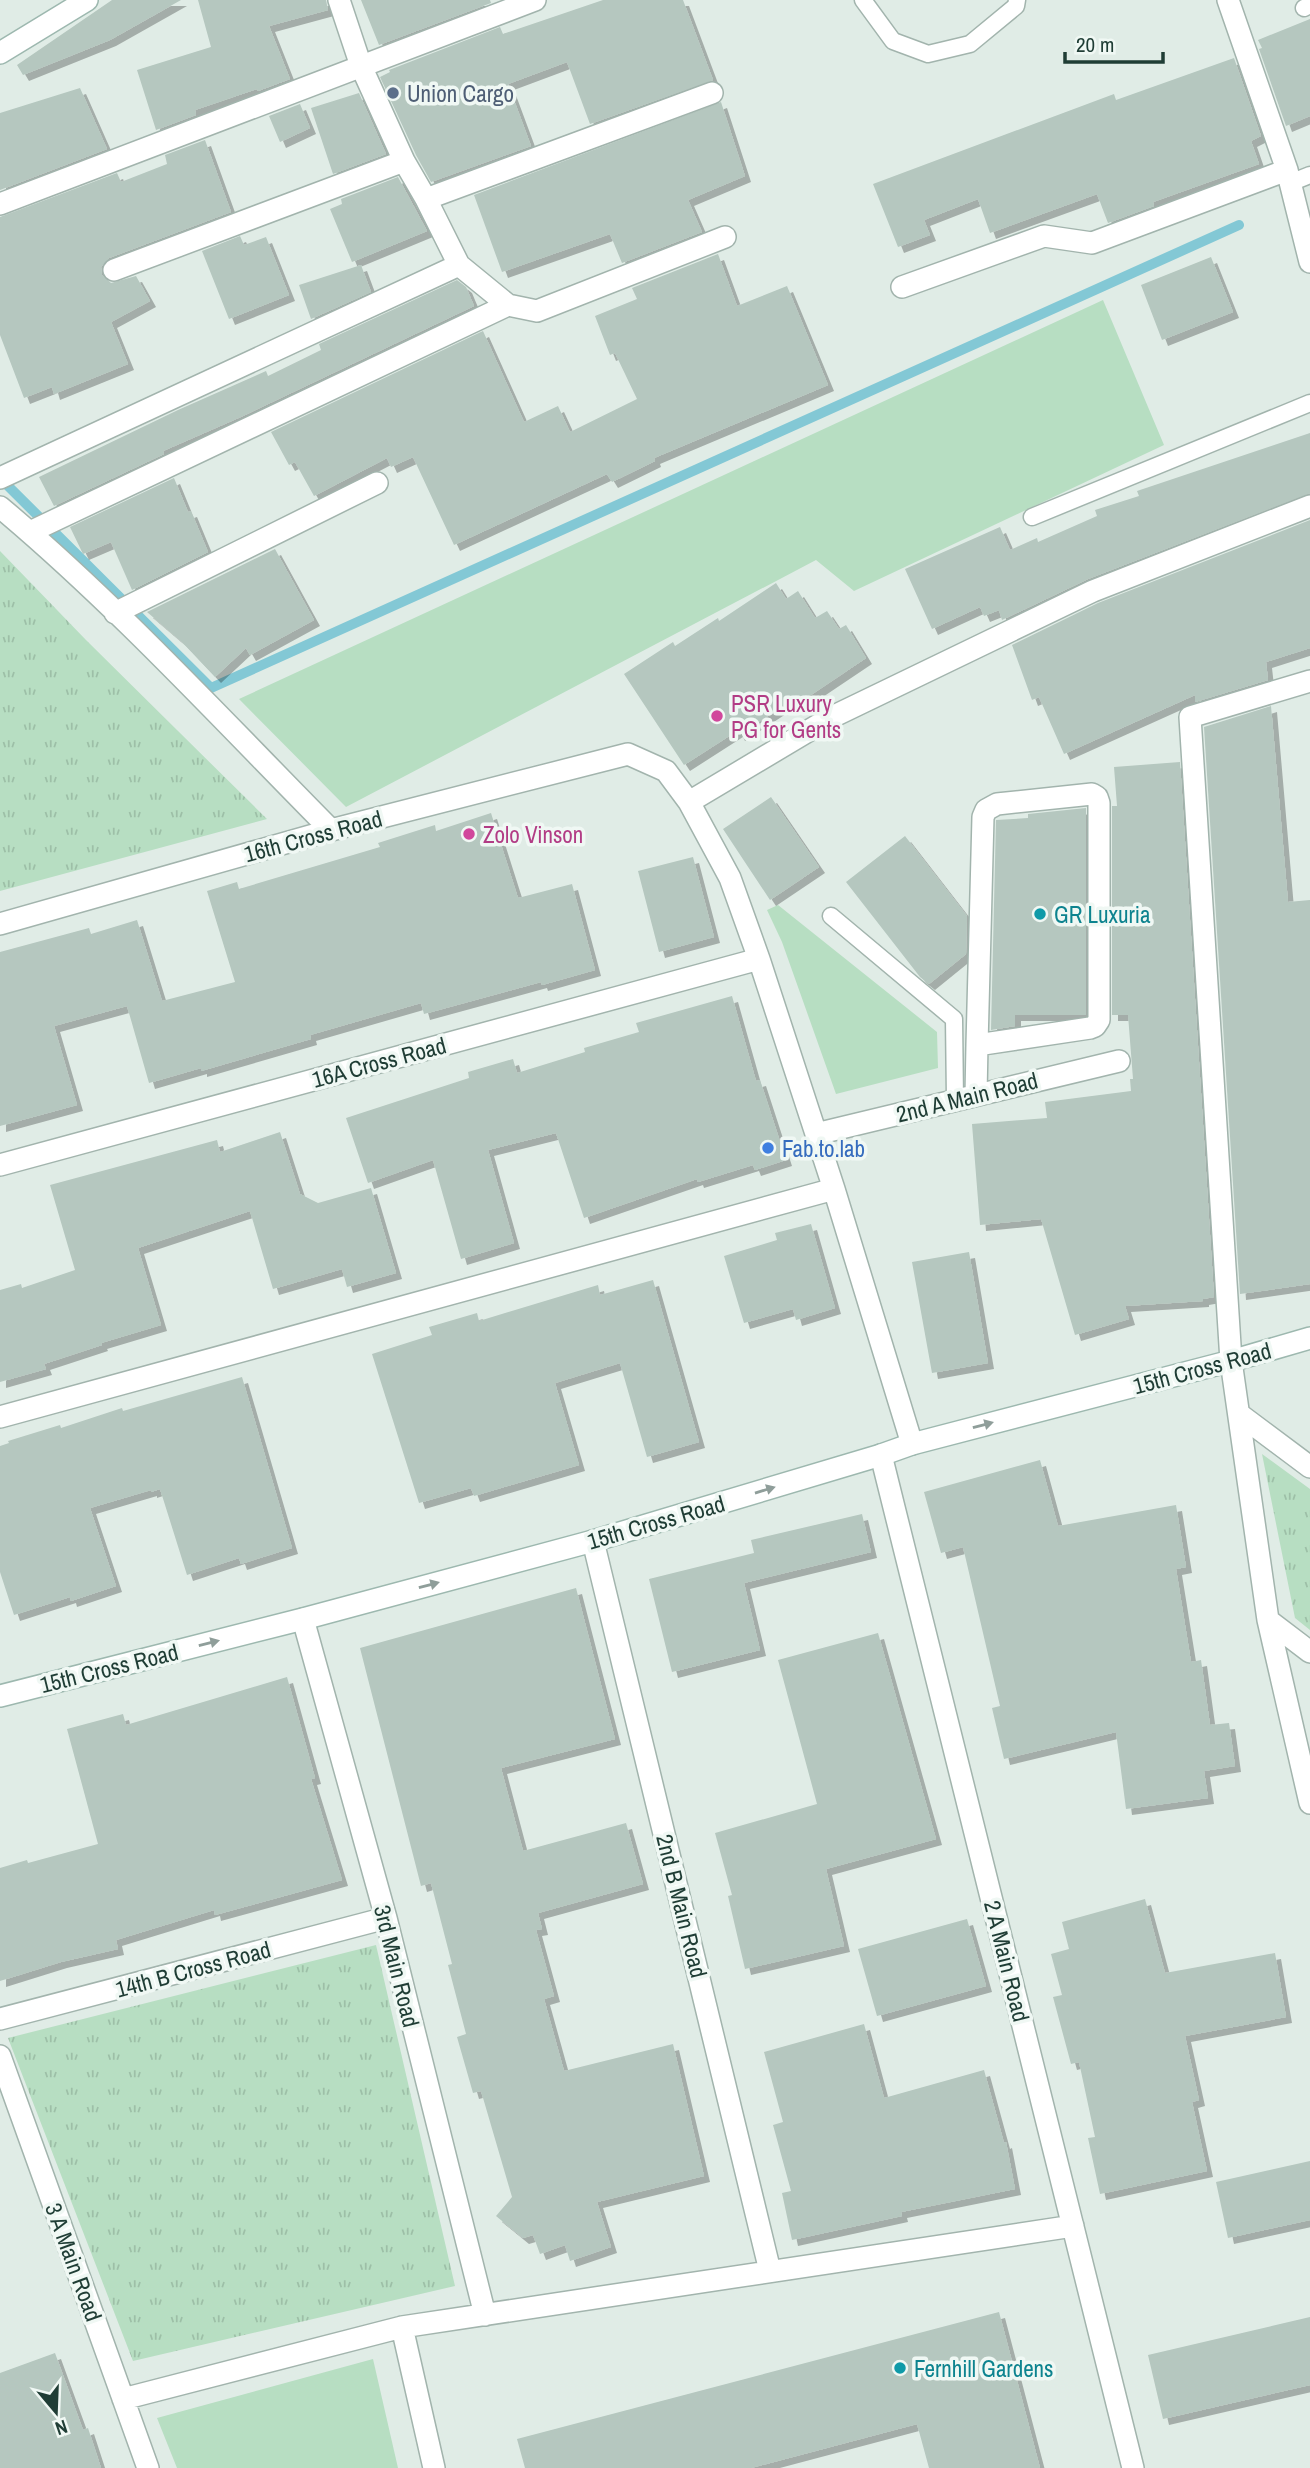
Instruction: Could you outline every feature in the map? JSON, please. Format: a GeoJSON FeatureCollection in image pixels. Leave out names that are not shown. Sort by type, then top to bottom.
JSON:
{"type":"FeatureCollection","features":[{"type":"Feature","properties":{"kind":"street"},"geometry":{"type":"LineString","coordinates":[[0,53],[87,0]]}},
{"type":"Feature","properties":{"kind":"street"},"geometry":{"type":"LineString","coordinates":[[339,0],[361,66],[404,161],[426,198],[459,265],[508,305],[537,312],[725,237]]}},
{"type":"Feature","properties":{"kind":"street"},"geometry":{"type":"LineString","coordinates":[[0,204],[535,0]]}},
{"type":"Feature","properties":{"kind":"street"},"geometry":{"type":"LineString","coordinates":[[1228,0],[1296,176],[1310,262]]}},
{"type":"Feature","properties":{"kind":"street"},"geometry":{"type":"LineString","coordinates":[[426,198],[712,93]]}},
{"type":"Feature","properties":{"kind":"street"},"geometry":{"type":"LineString","coordinates":[[114,270],[404,161]]}},
{"type":"Feature","properties":{"kind":"street"},"geometry":{"type":"LineString","coordinates":[[902,287],[1044,236],[1092,243],[1296,176]]}},
{"type":"Feature","properties":{"kind":"street"},"geometry":{"type":"LineString","coordinates":[[0,478],[459,265]]}},
{"type":"Feature","properties":{"kind":"street"},"geometry":{"type":"LineString","coordinates":[[30,532],[508,305]]}},
{"type":"Feature","properties":{"kind":"street"},"geometry":{"type":"LineString","coordinates":[[115,612],[377,483]]}},
{"type":"Feature","properties":{"kind":"street"},"geometry":{"type":"LineString","coordinates":[[912,1444],[834,1189],[759,959],[730,878],[689,802],[830,718],[1093,591],[1310,506]]}},
{"type":"Feature","properties":{"kind":"street"},"geometry":{"type":"LineString","coordinates":[[0,507],[115,612],[331,830]]}},
{"type":"Feature","properties":{"kind":"street"},"geometry":{"type":"LineString","coordinates":[[1310,681],[1190,717],[1231,1361],[1268,1620],[1310,1803]]}},
{"type":"Feature","properties":{"kind":"street","name":"16th Cross Road"},"geometry":{"type":"LineString","coordinates":[[0,923],[331,830],[628,754],[666,771],[689,802]]}},
{"type":"Feature","properties":{"kind":"street"},"geometry":{"type":"LineString","coordinates":[[976,1095],[977,1045],[983,817],[986,810],[998,804],[1091,794],[1097,797],[1099,803],[1099,1020],[1090,1028],[977,1045]]}},
{"type":"Feature","properties":{"kind":"street","name":"16A Cross Road"},"geometry":{"type":"LineString","coordinates":[[0,1165],[759,959]]}},
{"type":"Feature","properties":{"kind":"street","name":"2nd A Main Road"},"geometry":{"type":"LineString","coordinates":[[816,1134],[1119,1061]]}},
{"type":"Feature","properties":{"kind":"street"},"geometry":{"type":"LineString","coordinates":[[0,1417],[834,1189]]}},
{"type":"Feature","properties":{"kind":"street","name":"15th Cross Road"},"geometry":{"type":"LineString","coordinates":[[0,1696],[303,1619],[593,1541],[912,1444],[1310,1338]]}},
{"type":"Feature","properties":{"kind":"street"},"geometry":{"type":"LineString","coordinates":[[1239,1413],[1310,1468]]}},
{"type":"Feature","properties":{"kind":"street","name":"2 A Main Road"},"geometry":{"type":"LineString","coordinates":[[881,1455],[1133,2468]]}},
{"type":"Feature","properties":{"kind":"street","name":"2nd B Main Road"},"geometry":{"type":"LineString","coordinates":[[593,1541],[770,2271]]}},
{"type":"Feature","properties":{"kind":"street","name":"3rd Main Road"},"geometry":{"type":"LineString","coordinates":[[303,1619],[386,1918],[485,2315]]}},
{"type":"Feature","properties":{"kind":"street"},"geometry":{"type":"LineString","coordinates":[[1268,1620],[1310,1652]]}},
{"type":"Feature","properties":{"kind":"street","name":"14th B Cross Road"},"geometry":{"type":"LineString","coordinates":[[0,2019],[386,1918]]}},
{"type":"Feature","properties":{"kind":"street","name":"3 A Main Road"},"geometry":{"type":"LineString","coordinates":[[0,2056],[148,2468]]}},
{"type":"Feature","properties":{"kind":"street"},"geometry":{"type":"LineString","coordinates":[[123,2399],[402,2327],[1073,2226]]}},
{"type":"Feature","properties":{"kind":"street"},"geometry":{"type":"LineString","coordinates":[[402,2327],[434,2468]]}},
{"type":"Feature","properties":{"kind":"lane"},"geometry":{"type":"LineString","coordinates":[[863,0],[865,7],[893,41],[928,54],[970,44],[1016,6],[1017,0]]}},
{"type":"Feature","properties":{"kind":"lane"},"geometry":{"type":"LineString","coordinates":[[1032,517],[1310,402]]}},
{"type":"Feature","properties":{"kind":"lane"},"geometry":{"type":"LineString","coordinates":[[831,916],[954,1019],[955,1100]]}},
{"type":"Feature","properties":{"kind":"green space"},"geometry":{"type":"Polygon","coordinates":[[[1103,300],[1164,445],[854,591],[816,560],[346,807],[239,699],[1103,300]]]}},
{"type":"Feature","properties":{"kind":"green space"},"geometry":{"type":"Polygon","coordinates":[[[0,551],[86,640],[267,819],[0,891],[0,551]]]}},
{"type":"Feature","properties":{"kind":"green space"},"geometry":{"type":"Polygon","coordinates":[[[778,905],[937,1032],[938,1068],[836,1094],[782,942],[767,910],[778,905]]]}},
{"type":"Feature","properties":{"kind":"green space"},"geometry":{"type":"Polygon","coordinates":[[[1262,1454],[1310,1489],[1310,1630],[1295,1618],[1262,1454]]]}},
{"type":"Feature","properties":{"kind":"green space"},"geometry":{"type":"Polygon","coordinates":[[[376,1945],[455,2286],[133,2361],[8,2038],[376,1945]]]}},
{"type":"Feature","properties":{"kind":"green space"},"geometry":{"type":"Polygon","coordinates":[[[373,2359],[398,2468],[177,2468],[157,2418],[373,2359]]]}},
{"type":"Feature","properties":{"kind":"building"},"geometry":{"type":"Polygon","coordinates":[[[112,0],[181,0],[110,40],[23,75],[17,65],[112,0]]]}},
{"type":"Feature","properties":{"kind":"building"},"geometry":{"type":"Polygon","coordinates":[[[198,0],[326,0],[328,10],[269,26],[290,79],[195,110],[196,115],[156,130],[137,70],[211,47],[198,0]]]}},
{"type":"Feature","properties":{"kind":"building"},"geometry":{"type":"Polygon","coordinates":[[[361,0],[490,0],[491,3],[379,45],[361,0]]]}},
{"type":"Feature","properties":{"kind":"building"},"geometry":{"type":"Polygon","coordinates":[[[603,0],[683,0],[713,80],[590,124],[567,62],[508,84],[531,146],[431,182],[380,77],[390,72],[389,70],[500,27],[503,34],[603,0]]]}},
{"type":"Feature","properties":{"kind":"building"},"geometry":{"type":"Polygon","coordinates":[[[1310,19],[1310,116],[1286,126],[1258,40],[1310,19]]]}},
{"type":"Feature","properties":{"kind":"building"},"geometry":{"type":"Polygon","coordinates":[[[1234,58],[1261,136],[1251,141],[1259,164],[1153,202],[1154,206],[1108,223],[1097,194],[990,233],[978,199],[924,220],[930,235],[898,247],[873,184],[1114,94],[1116,100],[1234,58]]]}},
{"type":"Feature","properties":{"kind":"building"},"geometry":{"type":"Polygon","coordinates":[[[80,88],[107,149],[0,190],[0,113],[80,88]]]}},
{"type":"Feature","properties":{"kind":"building"},"geometry":{"type":"Polygon","coordinates":[[[359,93],[386,154],[333,174],[311,108],[359,93]]]}},
{"type":"Feature","properties":{"kind":"building"},"geometry":{"type":"Polygon","coordinates":[[[721,102],[745,176],[688,200],[702,232],[622,263],[610,234],[502,272],[474,195],[721,102]]]}},
{"type":"Feature","properties":{"kind":"building"},"geometry":{"type":"Polygon","coordinates":[[[300,104],[310,128],[280,142],[269,116],[300,104]]]}},
{"type":"Feature","properties":{"kind":"building"},"geometry":{"type":"Polygon","coordinates":[[[205,140],[231,212],[109,258],[101,267],[102,275],[111,283],[136,276],[150,301],[111,322],[128,364],[54,394],[52,387],[24,398],[0,335],[0,217],[117,173],[121,182],[167,164],[165,155],[205,140]]]}},
{"type":"Feature","properties":{"kind":"building"},"geometry":{"type":"Polygon","coordinates":[[[398,177],[427,231],[352,262],[330,209],[342,204],[341,199],[398,177]]]}},
{"type":"Feature","properties":{"kind":"building"},"geometry":{"type":"Polygon","coordinates":[[[240,236],[244,245],[266,237],[289,295],[229,319],[202,251],[240,236]]]}},
{"type":"Feature","properties":{"kind":"building"},"geometry":{"type":"Polygon","coordinates":[[[718,254],[737,306],[787,286],[828,385],[654,458],[655,461],[612,482],[607,474],[454,545],[413,457],[391,467],[387,458],[314,496],[295,462],[289,465],[271,432],[483,331],[524,422],[558,406],[570,432],[637,399],[615,353],[610,355],[595,316],[637,299],[632,288],[718,254]]]}},
{"type":"Feature","properties":{"kind":"building"},"geometry":{"type":"Polygon","coordinates":[[[1211,257],[1233,312],[1162,340],[1141,285],[1211,257]]]}},
{"type":"Feature","properties":{"kind":"building"},"geometry":{"type":"Polygon","coordinates":[[[361,265],[371,292],[311,319],[299,285],[361,265]]]}},
{"type":"Feature","properties":{"kind":"building"},"geometry":{"type":"Polygon","coordinates":[[[457,280],[466,287],[474,306],[163,451],[164,454],[54,506],[39,477],[266,371],[268,376],[321,350],[319,344],[457,280]]]}},
{"type":"Feature","properties":{"kind":"building"},"geometry":{"type":"Polygon","coordinates":[[[1310,433],[1310,493],[1088,579],[1002,620],[999,610],[984,616],[980,607],[932,629],[905,569],[1000,527],[1010,550],[1037,538],[1038,542],[1097,516],[1095,510],[1139,496],[1137,491],[1310,433]]]}},
{"type":"Feature","properties":{"kind":"building"},"geometry":{"type":"Polygon","coordinates":[[[174,478],[208,552],[132,590],[111,542],[83,554],[70,527],[174,478]]]}},
{"type":"Feature","properties":{"kind":"building"},"geometry":{"type":"Polygon","coordinates":[[[1310,520],[1310,648],[1266,662],[1268,680],[1195,702],[1195,695],[1064,754],[1039,697],[1032,700],[1012,645],[1098,603],[1310,520]]]}},
{"type":"Feature","properties":{"kind":"building"},"geometry":{"type":"Polygon","coordinates":[[[275,549],[314,620],[250,655],[246,648],[215,677],[181,641],[147,612],[275,549]]]}},
{"type":"Feature","properties":{"kind":"building"},"geometry":{"type":"Polygon","coordinates":[[[776,583],[786,599],[798,591],[815,618],[827,611],[839,629],[846,625],[866,658],[793,707],[789,702],[739,735],[737,731],[684,765],[624,674],[673,642],[675,646],[718,618],[719,621],[776,583]]]}},
{"type":"Feature","properties":{"kind":"building"},"geometry":{"type":"Polygon","coordinates":[[[1271,706],[1288,902],[1310,900],[1310,1284],[1240,1294],[1204,727],[1271,706]]]}},
{"type":"Feature","properties":{"kind":"building"},"geometry":{"type":"Polygon","coordinates":[[[1180,762],[1214,1297],[1203,1301],[1125,1306],[1129,1319],[1075,1335],[1041,1219],[980,1225],[972,1124],[1047,1118],[1045,1102],[1131,1091],[1130,1079],[1133,1079],[1128,1015],[1112,1015],[1112,806],[1117,806],[1114,767],[1180,762]]]}},
{"type":"Feature","properties":{"kind":"building"},"geometry":{"type":"Polygon","coordinates":[[[771,797],[819,867],[770,900],[723,829],[771,797]]]}},
{"type":"Feature","properties":{"kind":"building","name":"GR Luxuria"},"geometry":{"type":"Polygon","coordinates":[[[1086,808],[1086,1015],[1015,1015],[1015,1026],[991,1030],[996,820],[1028,818],[1028,814],[1086,808]]]}},
{"type":"Feature","properties":{"kind":"building"},"geometry":{"type":"Polygon","coordinates":[[[491,813],[518,898],[572,884],[595,970],[424,1014],[421,1003],[310,1035],[311,1039],[149,1083],[127,1006],[54,1026],[77,1105],[0,1126],[0,952],[89,928],[91,934],[137,920],[162,1001],[235,982],[207,891],[237,882],[239,889],[380,847],[378,843],[435,825],[436,831],[491,813]]]}},
{"type":"Feature","properties":{"kind":"building"},"geometry":{"type":"Polygon","coordinates":[[[905,836],[967,916],[966,954],[929,984],[920,977],[846,882],[905,836]]]}},
{"type":"Feature","properties":{"kind":"building"},"geometry":{"type":"Polygon","coordinates":[[[693,857],[714,937],[659,952],[638,871],[693,857]]]}},
{"type":"Feature","properties":{"kind":"building"},"geometry":{"type":"Polygon","coordinates":[[[732,996],[756,1081],[760,1080],[786,1160],[755,1170],[753,1165],[698,1182],[697,1179],[584,1218],[556,1133],[488,1150],[514,1243],[461,1259],[433,1160],[368,1183],[346,1118],[469,1078],[468,1072],[513,1059],[517,1073],[585,1052],[584,1048],[639,1032],[636,1023],[732,996]]]}},
{"type":"Feature","properties":{"kind":"building"},"geometry":{"type":"Polygon","coordinates":[[[280,1132],[300,1194],[318,1203],[371,1188],[396,1273],[347,1287],[342,1269],[273,1289],[250,1211],[138,1248],[161,1325],[44,1364],[46,1369],[0,1382],[0,1290],[21,1284],[22,1288],[75,1270],[50,1185],[217,1140],[220,1152],[280,1132]]]}},
{"type":"Feature","properties":{"kind":"building"},"geometry":{"type":"Polygon","coordinates":[[[811,1224],[835,1308],[796,1320],[793,1309],[744,1323],[724,1256],[777,1240],[775,1233],[811,1224]]]}},
{"type":"Feature","properties":{"kind":"building"},"geometry":{"type":"Polygon","coordinates":[[[969,1252],[988,1363],[932,1373],[912,1262],[969,1252]]]}},
{"type":"Feature","properties":{"kind":"building"},"geometry":{"type":"Polygon","coordinates":[[[653,1280],[699,1442],[647,1457],[620,1363],[555,1383],[579,1465],[474,1496],[471,1488],[419,1503],[372,1354],[432,1335],[429,1327],[477,1313],[479,1321],[598,1285],[600,1295],[653,1280]]]}},
{"type":"Feature","properties":{"kind":"building"},"geometry":{"type":"Polygon","coordinates":[[[242,1377],[292,1548],[241,1564],[239,1558],[187,1575],[160,1489],[151,1490],[90,1508],[116,1586],[71,1601],[70,1597],[14,1615],[0,1572],[0,1446],[60,1425],[61,1428],[122,1408],[123,1411],[242,1377]]]}},
{"type":"Feature","properties":{"kind":"building"},"geometry":{"type":"Polygon","coordinates":[[[1040,1460],[1058,1526],[1176,1505],[1186,1567],[1176,1569],[1191,1662],[1201,1660],[1210,1725],[1229,1723],[1235,1766],[1204,1771],[1208,1798],[1126,1809],[1116,1732],[1004,1759],[992,1708],[1000,1706],[963,1547],[941,1553],[924,1492],[1040,1460]]]}},
{"type":"Feature","properties":{"kind":"building"},"geometry":{"type":"Polygon","coordinates":[[[862,1514],[871,1552],[744,1583],[760,1650],[672,1672],[649,1579],[754,1553],[751,1540],[862,1514]]]}},
{"type":"Feature","properties":{"kind":"building"},"geometry":{"type":"Polygon","coordinates":[[[576,1588],[615,1739],[501,1768],[523,1851],[626,1823],[643,1884],[538,1913],[542,1929],[536,1930],[554,1996],[544,1999],[564,2071],[673,2044],[704,2176],[597,2202],[611,2247],[570,2261],[565,2245],[540,2254],[533,2235],[523,2238],[496,2216],[512,2197],[481,2091],[473,2093],[457,2037],[466,2034],[448,1965],[452,1964],[431,1883],[421,1886],[360,1648],[576,1588]]]}},
{"type":"Feature","properties":{"kind":"building"},"geometry":{"type":"Polygon","coordinates":[[[878,1633],[936,1839],[826,1869],[844,1946],[745,1969],[728,1896],[732,1895],[715,1833],[817,1804],[778,1660],[878,1633]]]}},
{"type":"Feature","properties":{"kind":"building"},"geometry":{"type":"Polygon","coordinates":[[[287,1677],[315,1778],[311,1779],[342,1880],[215,1915],[214,1910],[116,1940],[118,1949],[61,1962],[0,1981],[0,1868],[98,1844],[67,1729],[123,1714],[126,1725],[287,1677]]]}},
{"type":"Feature","properties":{"kind":"building"},"geometry":{"type":"Polygon","coordinates":[[[1145,1899],[1165,1973],[1275,1953],[1286,2017],[1185,2036],[1199,2100],[1192,2102],[1207,2171],[1100,2194],[1088,2138],[1095,2137],[1079,2062],[1071,2064],[1053,1997],[1062,1995],[1051,1954],[1069,1949],[1062,1922],[1145,1899]]]}},
{"type":"Feature","properties":{"kind":"building"},"geometry":{"type":"Polygon","coordinates":[[[967,1919],[986,1986],[877,2016],[858,1949],[967,1919]]]}},
{"type":"Feature","properties":{"kind":"building"},"geometry":{"type":"Polygon","coordinates":[[[864,2024],[884,2098],[984,2070],[1004,2143],[1006,2142],[1015,2189],[901,2212],[902,2216],[792,2240],[782,2193],[791,2191],[773,2125],[783,2122],[764,2052],[864,2024]]]}},
{"type":"Feature","properties":{"kind":"building"},"geometry":{"type":"Polygon","coordinates":[[[1310,2161],[1310,2220],[1228,2238],[1216,2182],[1310,2161]]]}},
{"type":"Feature","properties":{"kind":"building","name":"Fernhill Gardens"},"geometry":{"type":"Polygon","coordinates":[[[999,2312],[1040,2468],[929,2468],[917,2424],[751,2468],[525,2468],[517,2439],[999,2312]]]}},
{"type":"Feature","properties":{"kind":"building"},"geometry":{"type":"Polygon","coordinates":[[[1310,2317],[1310,2385],[1163,2419],[1148,2355],[1310,2317]]]}},
{"type":"Feature","properties":{"kind":"building"},"geometry":{"type":"Polygon","coordinates":[[[55,2353],[83,2430],[88,2428],[101,2468],[0,2468],[0,2373],[55,2353]]]}},
{"type":"Feature","properties":{"kind":"waterway"},"geometry":{"type":"LineString","coordinates":[[0,478],[211,688],[1239,225]]}},
{"type":"Feature","properties":{"kind":"place","name":"Union Cargo"},"geometry":{"type":"Point","coordinates":[393,93]}},
{"type":"Feature","properties":{"kind":"place","name":"PSR Luxury PG for Gents"},"geometry":{"type":"Point","coordinates":[717,716]}},
{"type":"Feature","properties":{"kind":"place","name":"Zolo Vinson"},"geometry":{"type":"Point","coordinates":[469,834]}},
{"type":"Feature","properties":{"kind":"place","name":"GR Luxuria"},"geometry":{"type":"Point","coordinates":[1040,914]}},
{"type":"Feature","properties":{"kind":"place","name":"Fab.to.lab"},"geometry":{"type":"Point","coordinates":[768,1148]}},
{"type":"Feature","properties":{"kind":"place","name":"Fernhill Gardens"},"geometry":{"type":"Point","coordinates":[900,2368]}}]}
